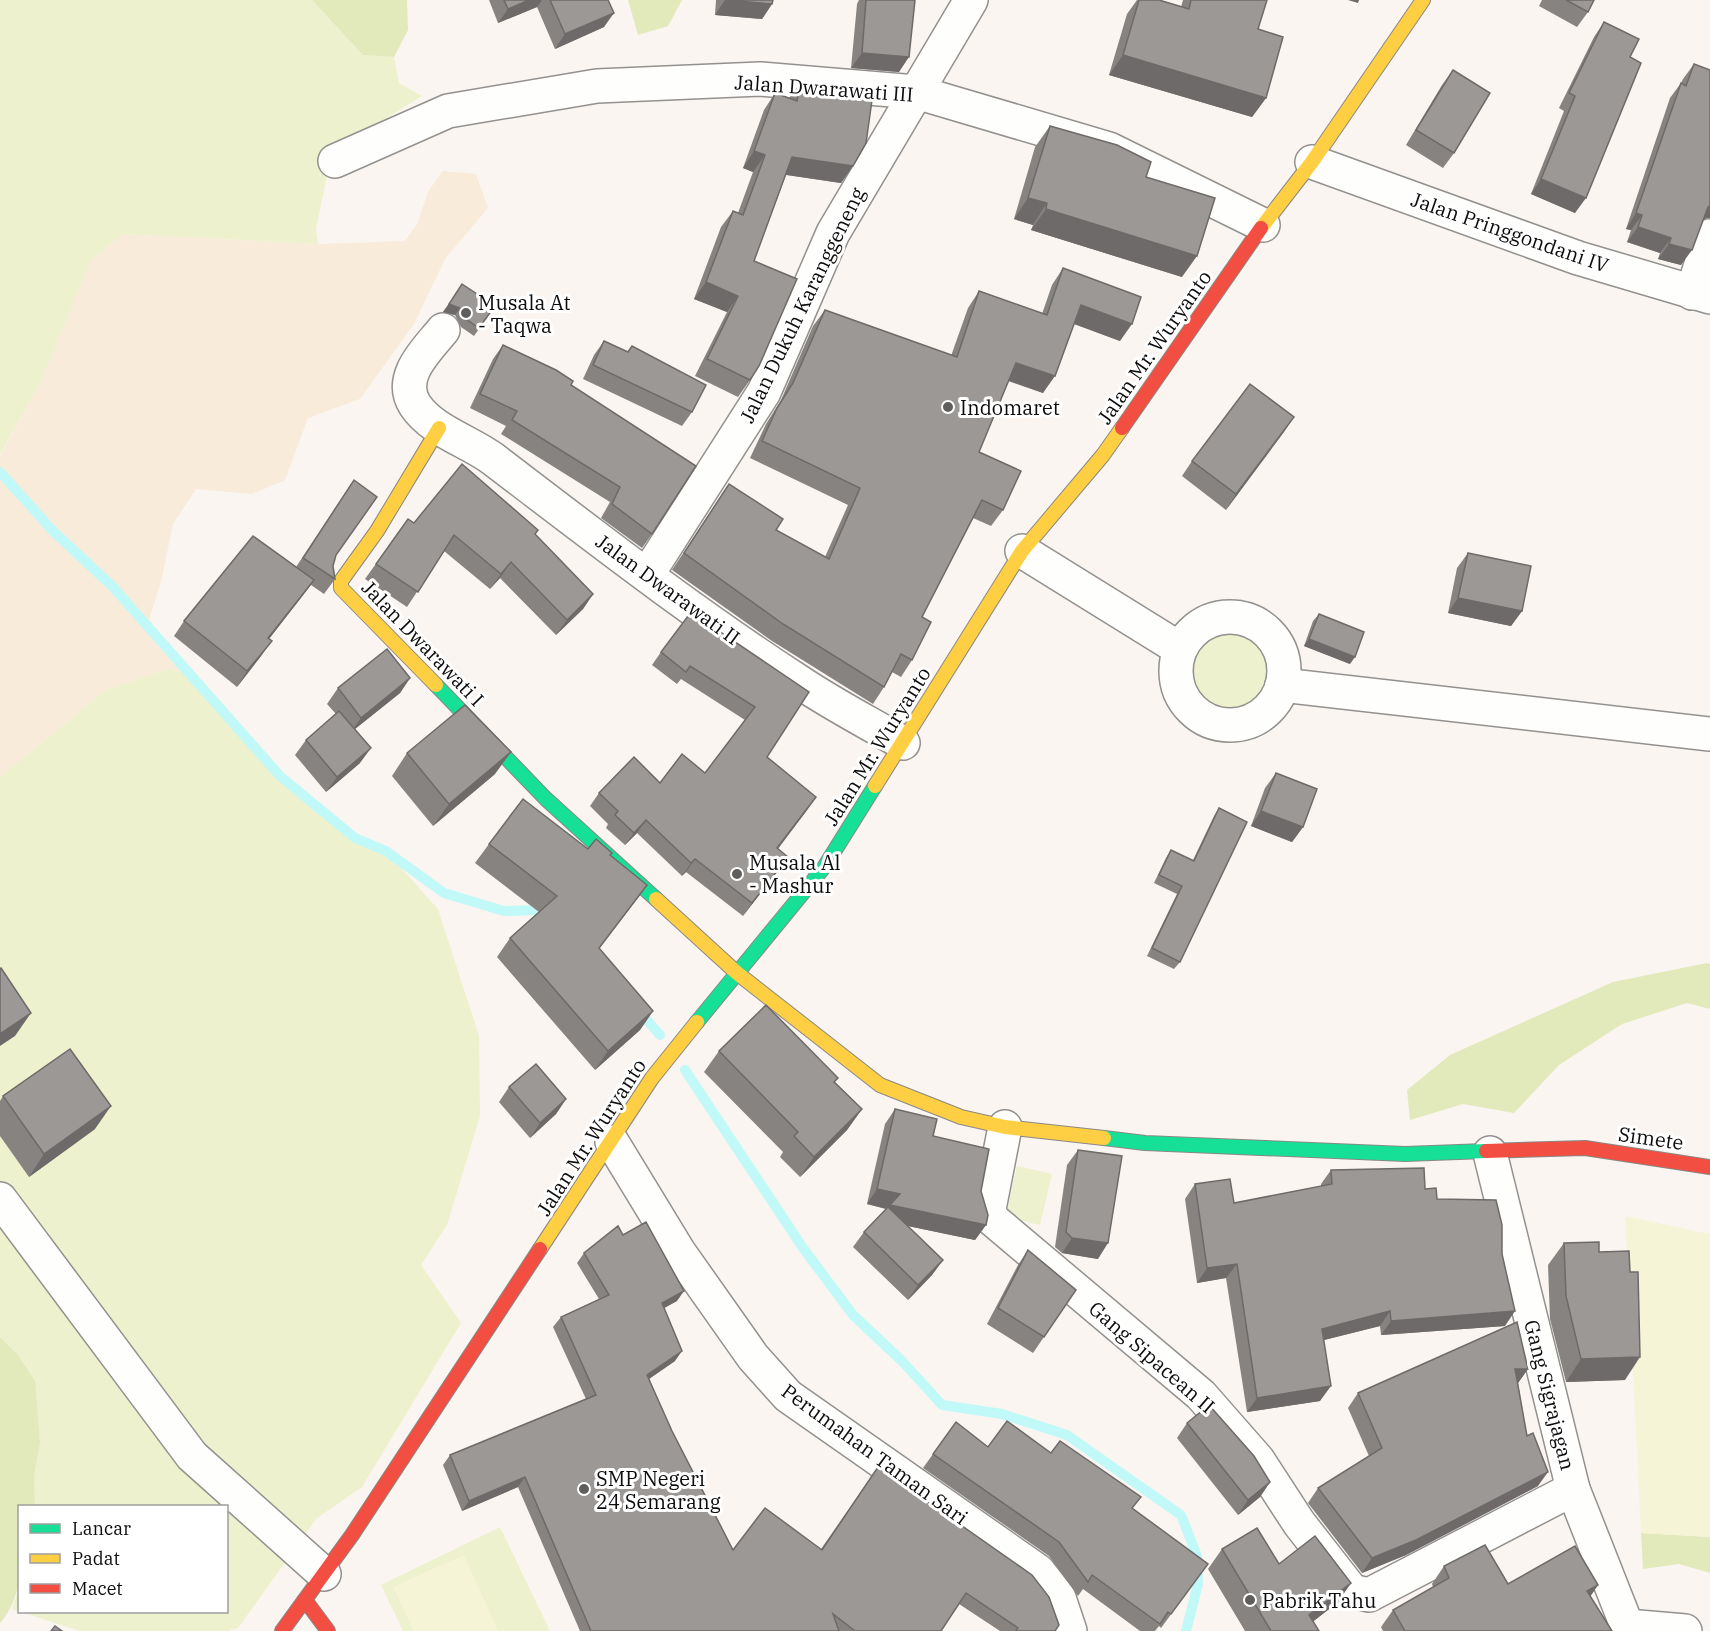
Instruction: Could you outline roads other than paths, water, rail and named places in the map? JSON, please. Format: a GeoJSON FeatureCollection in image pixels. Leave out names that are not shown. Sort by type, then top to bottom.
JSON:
{"type":"FeatureCollection","features":[{"type":"Feature","properties":{"kind":"main road","name":"Jalan Mr. Wuryanto"},"geometry":{"type":"LineString","coordinates":[[282,1631],[315,1587],[612,1142],[652,1078],[825,866],[1022,551],[1103,455],[1263,225],[1312,162],[1423,0]]}},
{"type":"Feature","properties":{"kind":"main road","name":"Jalan Dwarawati I"},"geometry":{"type":"LineString","coordinates":[[440,428],[377,531],[342,581],[341,588],[546,799],[737,973],[880,1085],[961,1117],[1005,1127]]}},
{"type":"Feature","properties":{"kind":"main road","name":"Simete"},"geometry":{"type":"LineString","coordinates":[[1005,1127],[1144,1143],[1405,1154],[1490,1153],[1585,1148],[1710,1167]]}},
{"type":"Feature","properties":{"kind":"main road"},"geometry":{"type":"LineString","coordinates":[[315,1587],[328,1631]]}},
{"type":"Feature","properties":{"kind":"street","name":"Jalan Dukuh Karanggeneng"},"geometry":{"type":"LineString","coordinates":[[647,575],[764,392],[833,233],[971,0]]}},
{"type":"Feature","properties":{"kind":"street","name":"Jalan Dwarawati III"},"geometry":{"type":"LineString","coordinates":[[336,161],[448,111],[597,86],[760,80],[916,92],[1109,149],[1263,225]]}},
{"type":"Feature","properties":{"kind":"street","name":"Jalan Pringgondani IV"},"geometry":{"type":"LineString","coordinates":[[1312,162],[1578,258],[1701,295]]}},
{"type":"Feature","properties":{"kind":"street"},"geometry":{"type":"LineString","coordinates":[[1701,295],[1710,236]]}},
{"type":"Feature","properties":{"kind":"street"},"geometry":{"type":"LineString","coordinates":[[440,428],[415,405],[411,387],[415,365],[443,330]]}},
{"type":"Feature","properties":{"kind":"street","name":"Jalan Dwarawati II"},"geometry":{"type":"LineString","coordinates":[[440,428],[479,448],[647,575],[802,684],[903,743]]}},
{"type":"Feature","properties":{"kind":"street"},"geometry":{"type":"LineString","coordinates":[[1022,551],[1180,649]]}},
{"type":"Feature","properties":{"kind":"street"},"geometry":{"type":"LineString","coordinates":[[1236,616],[1258,624],[1275,640],[1283,662],[1282,685],[1274,702],[1262,714],[1246,722],[1229,724],[1211,722],[1190,707],[1177,684],[1176,666],[1180,649],[1194,630],[1214,619],[1236,616]]}},
{"type":"Feature","properties":{"kind":"street"},"geometry":{"type":"LineString","coordinates":[[1282,685],[1710,734]]}},
{"type":"Feature","properties":{"kind":"street","name":"Gang Sipacean II"},"geometry":{"type":"LineString","coordinates":[[1005,1127],[989,1209],[992,1219],[1201,1395],[1258,1460],[1299,1522],[1352,1591],[1369,1595],[1573,1489]]}},
{"type":"Feature","properties":{"kind":"street","name":"Perumahan Taman Sari"},"geometry":{"type":"LineString","coordinates":[[612,1142],[679,1252],[753,1357],[788,1396],[1038,1571],[1059,1598],[1070,1631]]}},
{"type":"Feature","properties":{"kind":"street","name":"Gang Sigrajagan"},"geometry":{"type":"LineString","coordinates":[[1490,1153],[1573,1489],[1628,1628]]}},
{"type":"Feature","properties":{"kind":"street"},"geometry":{"type":"LineString","coordinates":[[0,1199],[192,1456],[315,1587]]}},
{"type":"Feature","properties":{"kind":"street"},"geometry":{"type":"LineString","coordinates":[[1628,1628],[1685,1631]]}},
{"type":"Feature","properties":{"kind":"waterway"},"geometry":{"type":"LineString","coordinates":[[0,472],[52,530],[112,586],[280,776],[355,838],[386,851],[444,893],[504,911],[540,910],[549,916]]}},
{"type":"Feature","properties":{"kind":"waterway"},"geometry":{"type":"LineString","coordinates":[[638,1010],[660,1035]]}},
{"type":"Feature","properties":{"kind":"waterway"},"geometry":{"type":"LineString","coordinates":[[685,1070],[803,1248],[853,1315],[902,1361],[942,1405],[1002,1414],[1067,1435],[1181,1515],[1197,1556],[1198,1584],[1186,1631]]}},
{"type":"Feature","properties":{"kind":"place","name":"Musala At - Taqwa"},"geometry":{"type":"Point","coordinates":[466,313]}},
{"type":"Feature","properties":{"kind":"place","name":"Indomaret"},"geometry":{"type":"Point","coordinates":[948,407]}},
{"type":"Feature","properties":{"kind":"place","name":"Musala Al - Mashur"},"geometry":{"type":"Point","coordinates":[737,874]}},
{"type":"Feature","properties":{"kind":"place","name":"SMP Negeri 24 Semarang"},"geometry":{"type":"Point","coordinates":[584,1489]}},
{"type":"Feature","properties":{"kind":"place","name":"Pabrik Tahu"},"geometry":{"type":"Point","coordinates":[1250,1600]}}]}
